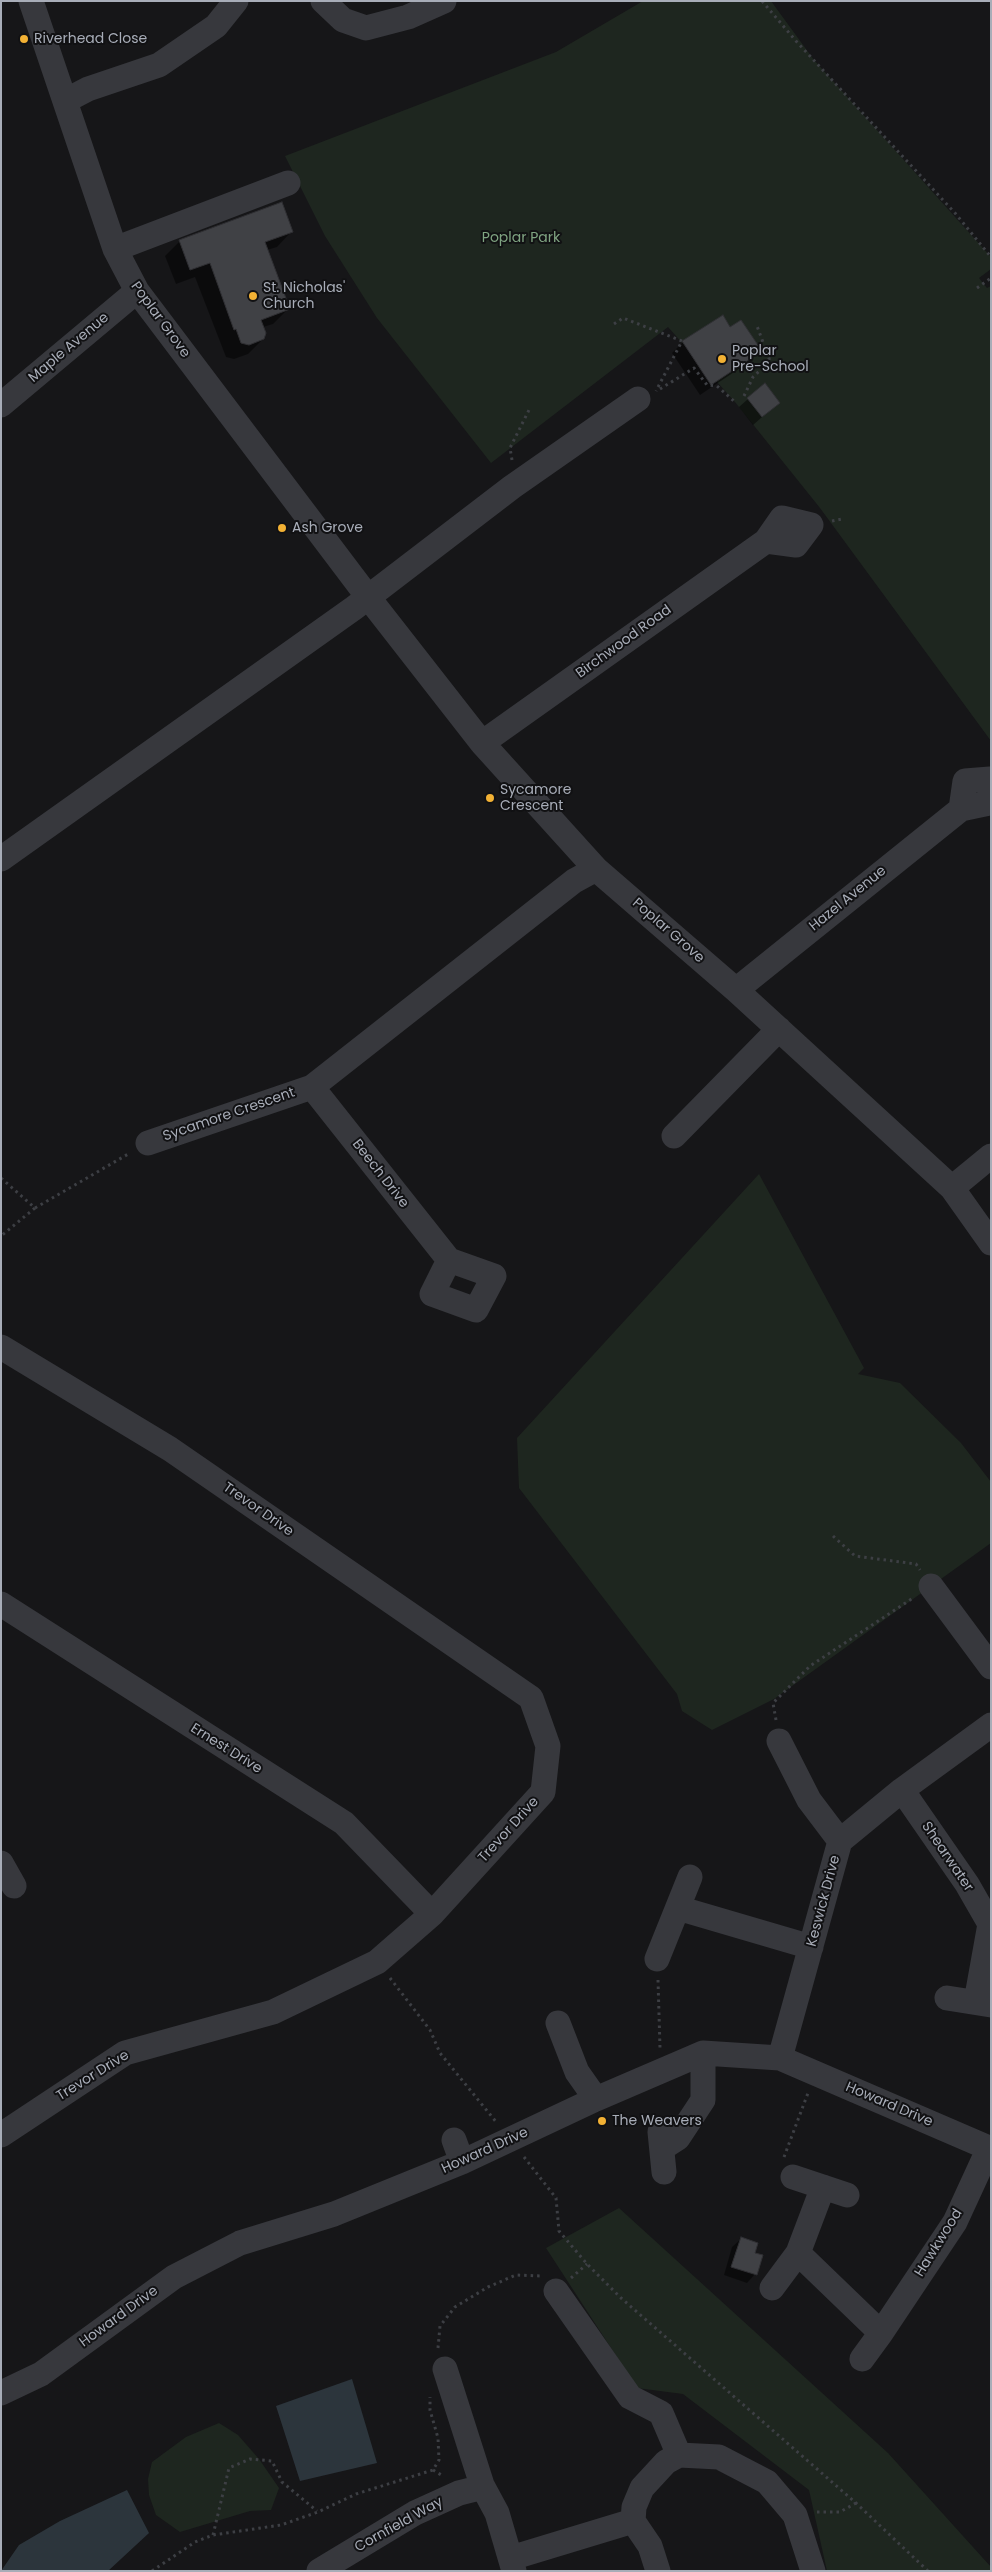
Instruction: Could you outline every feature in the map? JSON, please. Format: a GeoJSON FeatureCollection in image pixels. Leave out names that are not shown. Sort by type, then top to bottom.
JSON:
{"type":"FeatureCollection","features":[{"type":"Feature","properties":{"kind":"street","name":"Poplar Grove"},"geometry":{"type":"LineString","coordinates":[[31,1],[114,249],[136,291],[368,597],[482,743],[596,869],[736,990],[952,1188],[991,1243]]}},
{"type":"Feature","properties":{"kind":"street"},"geometry":{"type":"LineString","coordinates":[[64,101],[88,89],[159,65],[216,26],[236,1]]}},
{"type":"Feature","properties":{"kind":"street"},"geometry":{"type":"LineString","coordinates":[[323,1],[343,20],[366,28],[408,18],[444,1]]}},
{"type":"Feature","properties":{"kind":"street"},"geometry":{"type":"LineString","coordinates":[[114,249],[288,182]]}},
{"type":"Feature","properties":{"kind":"street","name":"Maple Avenue"},"geometry":{"type":"LineString","coordinates":[[1,406],[136,291]]}},
{"type":"Feature","properties":{"kind":"street"},"geometry":{"type":"LineString","coordinates":[[1,859],[368,597],[516,484],[648,394]]}},
{"type":"Feature","properties":{"kind":"street","name":"Birchwood Road"},"geometry":{"type":"LineString","coordinates":[[482,743],[766,541]]}},
{"type":"Feature","properties":{"kind":"street","name":"Hazel Avenue"},"geometry":{"type":"LineString","coordinates":[[736,990],[961,808]]}},
{"type":"Feature","properties":{"kind":"street","name":"Sycamore Crescent"},"geometry":{"type":"LineString","coordinates":[[148,1143],[312,1087],[574,880],[596,869]]}},
{"type":"Feature","properties":{"kind":"street"},"geometry":{"type":"LineString","coordinates":[[674,1136],[779,1030]]}},
{"type":"Feature","properties":{"kind":"street","name":"Beech Drive"},"geometry":{"type":"LineString","coordinates":[[312,1087],[449,1260]]}},
{"type":"Feature","properties":{"kind":"street"},"geometry":{"type":"LineString","coordinates":[[952,1188],[991,1156]]}},
{"type":"Feature","properties":{"kind":"street","name":"Trevor Drive"},"geometry":{"type":"LineString","coordinates":[[1,1347],[170,1449],[531,1698],[548,1746],[543,1792],[432,1914],[377,1962],[272,2012],[125,2053],[1,2135]]}},
{"type":"Feature","properties":{"kind":"street"},"geometry":{"type":"LineString","coordinates":[[931,1586],[991,1666]]}},
{"type":"Feature","properties":{"kind":"street","name":"Ernest Drive"},"geometry":{"type":"LineString","coordinates":[[1,1604],[344,1823],[432,1914]]}},
{"type":"Feature","properties":{"kind":"street","name":"Keswick Drive"},"geometry":{"type":"LineString","coordinates":[[780,2058],[840,1841],[902,1790],[991,1725]]}},
{"type":"Feature","properties":{"kind":"street"},"geometry":{"type":"LineString","coordinates":[[779,1741],[809,1800],[840,1841]]}},
{"type":"Feature","properties":{"kind":"street","name":"Shearwater"},"geometry":{"type":"LineString","coordinates":[[902,1790],[967,1884],[990,1924],[984,2003],[947,1998]]}},
{"type":"Feature","properties":{"kind":"street"},"geometry":{"type":"LineString","coordinates":[[1,1863],[14,1886]]}},
{"type":"Feature","properties":{"kind":"street"},"geometry":{"type":"LineString","coordinates":[[658,1959],[690,1877]]}},
{"type":"Feature","properties":{"kind":"street"},"geometry":{"type":"LineString","coordinates":[[678,1908],[811,1947]]}},
{"type":"Feature","properties":{"kind":"street"},"geometry":{"type":"LineString","coordinates":[[558,2023],[577,2072],[596,2099]]}},
{"type":"Feature","properties":{"kind":"street"},"geometry":{"type":"LineString","coordinates":[[664,2172],[662,2138],[678,2138],[703,2100],[703,2052]]}},
{"type":"Feature","properties":{"kind":"street","name":"Howard Drive"},"geometry":{"type":"LineString","coordinates":[[1,2393],[41,2374],[174,2277],[232,2248],[334,2214],[458,2151],[511,2140],[596,2099],[703,2052],[780,2058],[990,2148]]}},
{"type":"Feature","properties":{"kind":"street","name":"Hawkwood"},"geometry":{"type":"LineString","coordinates":[[862,2359],[881,2334],[955,2222],[990,2148]]}},
{"type":"Feature","properties":{"kind":"street"},"geometry":{"type":"LineString","coordinates":[[793,2177],[847,2195]]}},
{"type":"Feature","properties":{"kind":"street"},"geometry":{"type":"LineString","coordinates":[[772,2288],[798,2253],[824,2187]]}},
{"type":"Feature","properties":{"kind":"street"},"geometry":{"type":"LineString","coordinates":[[798,2253],[881,2334]]}},
{"type":"Feature","properties":{"kind":"street"},"geometry":{"type":"LineString","coordinates":[[556,2291],[630,2397],[661,2413],[679,2454]]}},
{"type":"Feature","properties":{"kind":"street"},"geometry":{"type":"LineString","coordinates":[[445,2369],[483,2488],[497,2513],[513,2565],[633,2521]]}},
{"type":"Feature","properties":{"kind":"street"},"geometry":{"type":"LineString","coordinates":[[658,2571],[650,2546],[633,2521],[634,2507],[642,2488],[666,2462],[679,2454],[718,2457],[767,2482],[795,2515],[813,2571]]}},
{"type":"Feature","properties":{"kind":"street","name":"Cornfield Way"},"geometry":{"type":"LineString","coordinates":[[319,2571],[415,2513],[459,2493],[483,2488]]}},
{"type":"Feature","properties":{"kind":"path"},"geometry":{"type":"LineString","coordinates":[[762,1],[796,41],[955,214],[991,257]]}},
{"type":"Feature","properties":{"kind":"path"},"geometry":{"type":"LineString","coordinates":[[977,288],[991,278]]}},
{"type":"Feature","properties":{"kind":"path"},"geometry":{"type":"LineString","coordinates":[[614,324],[623,318],[682,341],[648,394]]}},
{"type":"Feature","properties":{"kind":"path"},"geometry":{"type":"LineString","coordinates":[[744,396],[753,377],[770,361],[757,326]]}},
{"type":"Feature","properties":{"kind":"path"},"geometry":{"type":"LineString","coordinates":[[648,394],[694,368],[707,385],[717,386],[736,402]]}},
{"type":"Feature","properties":{"kind":"path"},"geometry":{"type":"LineString","coordinates":[[516,484],[510,448],[529,410]]}},
{"type":"Feature","properties":{"kind":"path"},"geometry":{"type":"LineString","coordinates":[[1,1236],[35,1208],[148,1143]]}},
{"type":"Feature","properties":{"kind":"path"},"geometry":{"type":"LineString","coordinates":[[1,1178],[35,1208]]}},
{"type":"Feature","properties":{"kind":"path"},"geometry":{"type":"LineString","coordinates":[[779,1741],[773,1704],[785,1691],[810,1666],[931,1586],[916,1564],[855,1556],[833,1536]]}},
{"type":"Feature","properties":{"kind":"path"},"geometry":{"type":"LineString","coordinates":[[658,1959],[660,2071]]}},
{"type":"Feature","properties":{"kind":"path"},"geometry":{"type":"LineString","coordinates":[[377,1962],[430,2030],[440,2053],[556,2198],[559,2231],[587,2264],[621,2298],[856,2503],[928,2571]]}},
{"type":"Feature","properties":{"kind":"path"},"geometry":{"type":"LineString","coordinates":[[793,2177],[784,2157],[816,2074]]}},
{"type":"Feature","properties":{"kind":"path"},"geometry":{"type":"LineString","coordinates":[[445,2369],[438,2350],[440,2326],[455,2307],[488,2287],[516,2275],[541,2276],[556,2291],[587,2264]]}},
{"type":"Feature","properties":{"kind":"path"},"geometry":{"type":"LineString","coordinates":[[152,2571],[194,2542],[213,2535],[281,2524],[318,2512],[356,2494],[433,2470],[439,2460],[438,2438],[430,2410],[430,2395]]}},
{"type":"Feature","properties":{"kind":"path"},"geometry":{"type":"LineString","coordinates":[[213,2535],[229,2468],[250,2459],[272,2461],[282,2482],[318,2512]]}},
{"type":"Feature","properties":{"kind":"green space","name":"Poplar Park"},"geometry":{"type":"Polygon","coordinates":[[[643,1],[771,1],[814,60],[991,257],[991,269],[979,278],[987,288],[991,286],[991,741],[820,508],[735,402],[668,327],[491,463],[377,318],[325,236],[285,156],[556,52],[643,1]]]}},
{"type":"Feature","properties":{"kind":"green space"},"geometry":{"type":"Polygon","coordinates":[[[759,1174],[864,1368],[858,1374],[900,1383],[961,1443],[991,1482],[991,1543],[774,1699],[712,1730],[682,1711],[677,1694],[519,1488],[517,1438],[759,1174]]]}},
{"type":"Feature","properties":{"kind":"green space"},"geometry":{"type":"Polygon","coordinates":[[[619,2208],[888,2453],[991,2567],[991,2571],[827,2571],[809,2490],[683,2394],[637,2388],[546,2248],[619,2208]]]}},
{"type":"Feature","properties":{"kind":"green space"},"geometry":{"type":"Polygon","coordinates":[[[219,2423],[238,2435],[259,2459],[279,2488],[271,2510],[250,2511],[180,2532],[156,2515],[149,2495],[148,2479],[152,2462],[186,2437],[219,2423]]]}},
{"type":"Feature","properties":{"kind":"shaded area"},"geometry":{"type":"Polygon","coordinates":[[[352,2379],[377,2463],[300,2481],[276,2406],[352,2379]]]}},
{"type":"Feature","properties":{"kind":"shaded area"},"geometry":{"type":"Polygon","coordinates":[[[127,2490],[149,2533],[108,2571],[1,2571],[19,2545],[60,2521],[127,2490]]]}},
{"type":"Feature","properties":{"kind":"building"},"geometry":{"type":"Polygon","coordinates":[[[282,202],[293,232],[265,242],[290,309],[261,320],[266,333],[264,339],[249,345],[241,343],[236,329],[234,330],[210,263],[190,270],[179,240],[282,202]]]}},
{"type":"Feature","properties":{"kind":"building"},"geometry":{"type":"Polygon","coordinates":[[[723,315],[730,327],[741,320],[762,351],[711,385],[682,341],[723,315]]]}},
{"type":"Feature","properties":{"kind":"building"},"geometry":{"type":"Polygon","coordinates":[[[765,383],[780,403],[762,417],[747,398],[765,383]]]}},
{"type":"Feature","properties":{"kind":"building"},"geometry":{"type":"Polygon","coordinates":[[[741,2237],[758,2243],[755,2253],[763,2255],[757,2275],[731,2267],[741,2237]]]}},
{"type":"Feature","properties":{"kind":"place","name":"Riverhead Close"},"geometry":{"type":"Point","coordinates":[24,39]}},
{"type":"Feature","properties":{"kind":"place","name":"St. Nicholas' Church"},"geometry":{"type":"Point","coordinates":[253,296]}},
{"type":"Feature","properties":{"kind":"place","name":"Poplar Pre-School"},"geometry":{"type":"Point","coordinates":[722,359]}},
{"type":"Feature","properties":{"kind":"place","name":"Ash Grove"},"geometry":{"type":"Point","coordinates":[282,528]}},
{"type":"Feature","properties":{"kind":"place","name":"Sycamore Crescent"},"geometry":{"type":"Point","coordinates":[490,798]}},
{"type":"Feature","properties":{"kind":"place","name":"The Weavers"},"geometry":{"type":"Point","coordinates":[602,2121]}}]}
